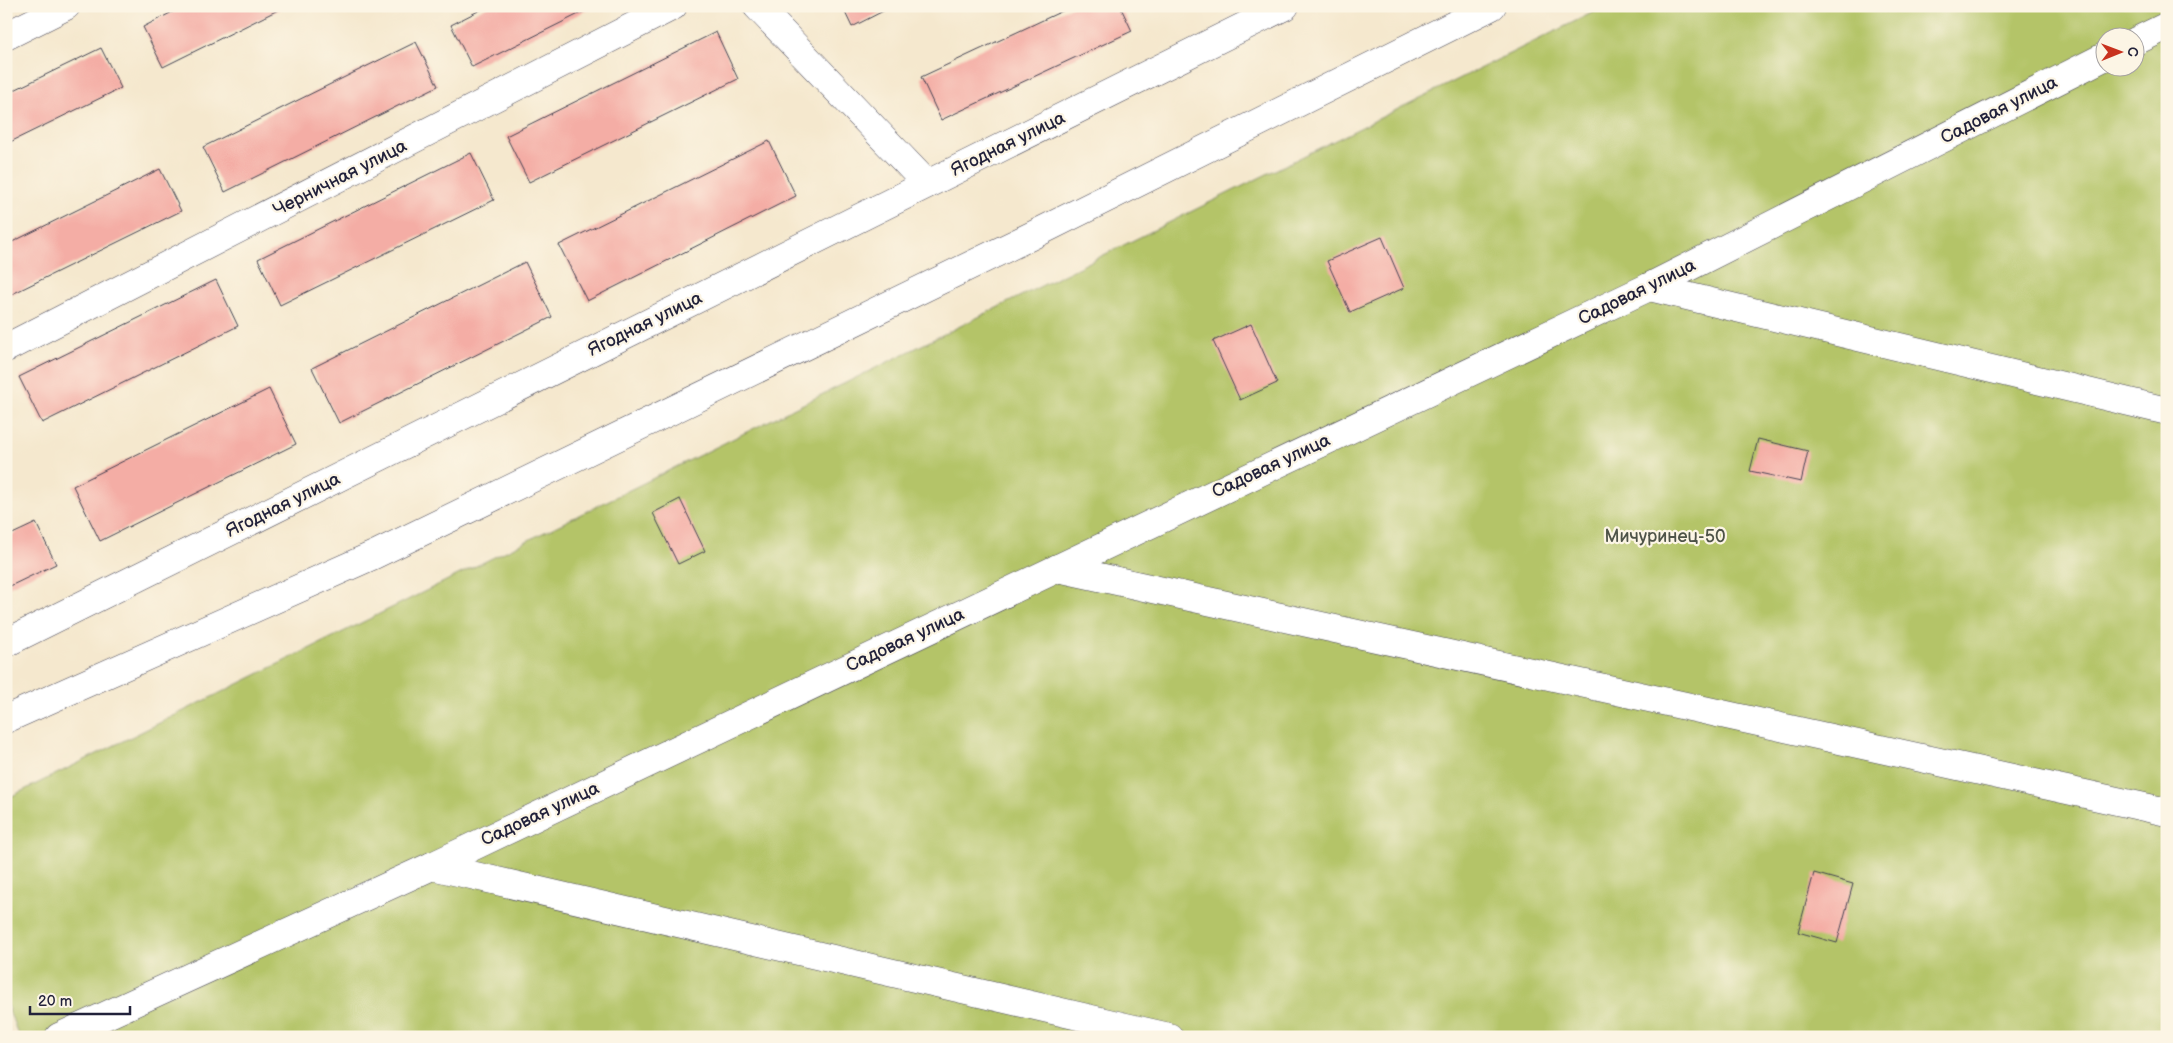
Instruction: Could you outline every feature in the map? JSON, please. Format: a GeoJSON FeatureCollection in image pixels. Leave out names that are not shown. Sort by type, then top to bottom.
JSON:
{"type":"FeatureCollection","features":[{"type":"Feature","properties":{"kind":"street"},"geometry":{"type":"LineString","coordinates":[[6,36],[66,6]]}},
{"type":"Feature","properties":{"kind":"street","name":"Черничная улица"},"geometry":{"type":"LineString","coordinates":[[6,348],[674,6]]}},
{"type":"Feature","properties":{"kind":"street"},"geometry":{"type":"LineString","coordinates":[[757,6],[927,184]]}},
{"type":"Feature","properties":{"kind":"street","name":"Ягодная улица"},"geometry":{"type":"LineString","coordinates":[[6,643],[1284,6]]}},
{"type":"Feature","properties":{"kind":"street"},"geometry":{"type":"LineString","coordinates":[[6,719],[392,546],[1029,237],[1492,6]]}},
{"type":"Feature","properties":{"kind":"street"},"geometry":{"type":"LineString","coordinates":[[2146,36],[2167,26]]}},
{"type":"Feature","properties":{"kind":"street","name":"Садовая улица"},"geometry":{"type":"LineString","coordinates":[[59,1037],[432,866],[1649,287],[2096,61]]}},
{"type":"Feature","properties":{"kind":"street"},"geometry":{"type":"LineString","coordinates":[[1649,287],[2167,411]]}},
{"type":"Feature","properties":{"kind":"street"},"geometry":{"type":"LineString","coordinates":[[1058,568],[2167,812]]}},
{"type":"Feature","properties":{"kind":"street"},"geometry":{"type":"LineString","coordinates":[[432,866],[1169,1037]]}},
{"type":"Feature","properties":{"kind":"green space","name":"Мичуринец-50"},"geometry":{"type":"Polygon","coordinates":[[[1606,6],[2167,6],[2167,1037],[19,1037],[6,1002],[6,799],[1606,6]]]}},
{"type":"Feature","properties":{"kind":"building"},"geometry":{"type":"Polygon","coordinates":[[[184,6],[286,6],[163,67],[143,27],[184,6]]]}},
{"type":"Feature","properties":{"kind":"building"},"geometry":{"type":"Polygon","coordinates":[[[488,6],[595,6],[472,67],[451,25],[488,6]]]}},
{"type":"Feature","properties":{"kind":"building"},"geometry":{"type":"Polygon","coordinates":[[[842,6],[893,6],[852,27],[842,6]]]}},
{"type":"Feature","properties":{"kind":"building"},"geometry":{"type":"Polygon","coordinates":[[[1073,6],[1120,6],[1132,31],[941,120],[921,77],[1073,6]]]}},
{"type":"Feature","properties":{"kind":"building"},"geometry":{"type":"Polygon","coordinates":[[[716,32],[738,79],[529,182],[506,136],[716,32]]]}},
{"type":"Feature","properties":{"kind":"building"},"geometry":{"type":"Polygon","coordinates":[[[416,42],[438,86],[225,192],[203,147],[416,42]]]}},
{"type":"Feature","properties":{"kind":"building"},"geometry":{"type":"Polygon","coordinates":[[[101,48],[121,88],[6,144],[6,94],[101,48]]]}},
{"type":"Feature","properties":{"kind":"building"},"geometry":{"type":"Polygon","coordinates":[[[769,141],[796,196],[587,301],[559,245],[769,141]]]}},
{"type":"Feature","properties":{"kind":"building"},"geometry":{"type":"Polygon","coordinates":[[[471,153],[494,200],[280,305],[258,259],[471,153]]]}},
{"type":"Feature","properties":{"kind":"building"},"geometry":{"type":"Polygon","coordinates":[[[160,169],[181,211],[6,297],[6,245],[160,169]]]}},
{"type":"Feature","properties":{"kind":"building"},"geometry":{"type":"Polygon","coordinates":[[[1382,237],[1404,288],[1350,312],[1327,261],[1382,237]]]}},
{"type":"Feature","properties":{"kind":"building"},"geometry":{"type":"Polygon","coordinates":[[[525,262],[552,317],[339,423],[312,368],[525,262]]]}},
{"type":"Feature","properties":{"kind":"building"},"geometry":{"type":"Polygon","coordinates":[[[216,280],[238,326],[42,423],[19,377],[216,280]]]}},
{"type":"Feature","properties":{"kind":"building"},"geometry":{"type":"Polygon","coordinates":[[[1251,324],[1277,383],[1240,400],[1213,341],[1251,324]]]}},
{"type":"Feature","properties":{"kind":"building"},"geometry":{"type":"Polygon","coordinates":[[[269,389],[296,444],[100,541],[73,486],[269,389]]]}},
{"type":"Feature","properties":{"kind":"building"},"geometry":{"type":"Polygon","coordinates":[[[1758,439],[1808,451],[1801,482],[1750,471],[1758,439]]]}},
{"type":"Feature","properties":{"kind":"building"},"geometry":{"type":"Polygon","coordinates":[[[680,499],[705,551],[678,564],[653,513],[680,499]]]}},
{"type":"Feature","properties":{"kind":"building"},"geometry":{"type":"Polygon","coordinates":[[[36,523],[56,564],[6,588],[6,537],[36,523]]]}},
{"type":"Feature","properties":{"kind":"building"},"geometry":{"type":"Polygon","coordinates":[[[1814,873],[1853,884],[1837,943],[1798,932],[1814,873]]]}}]}
